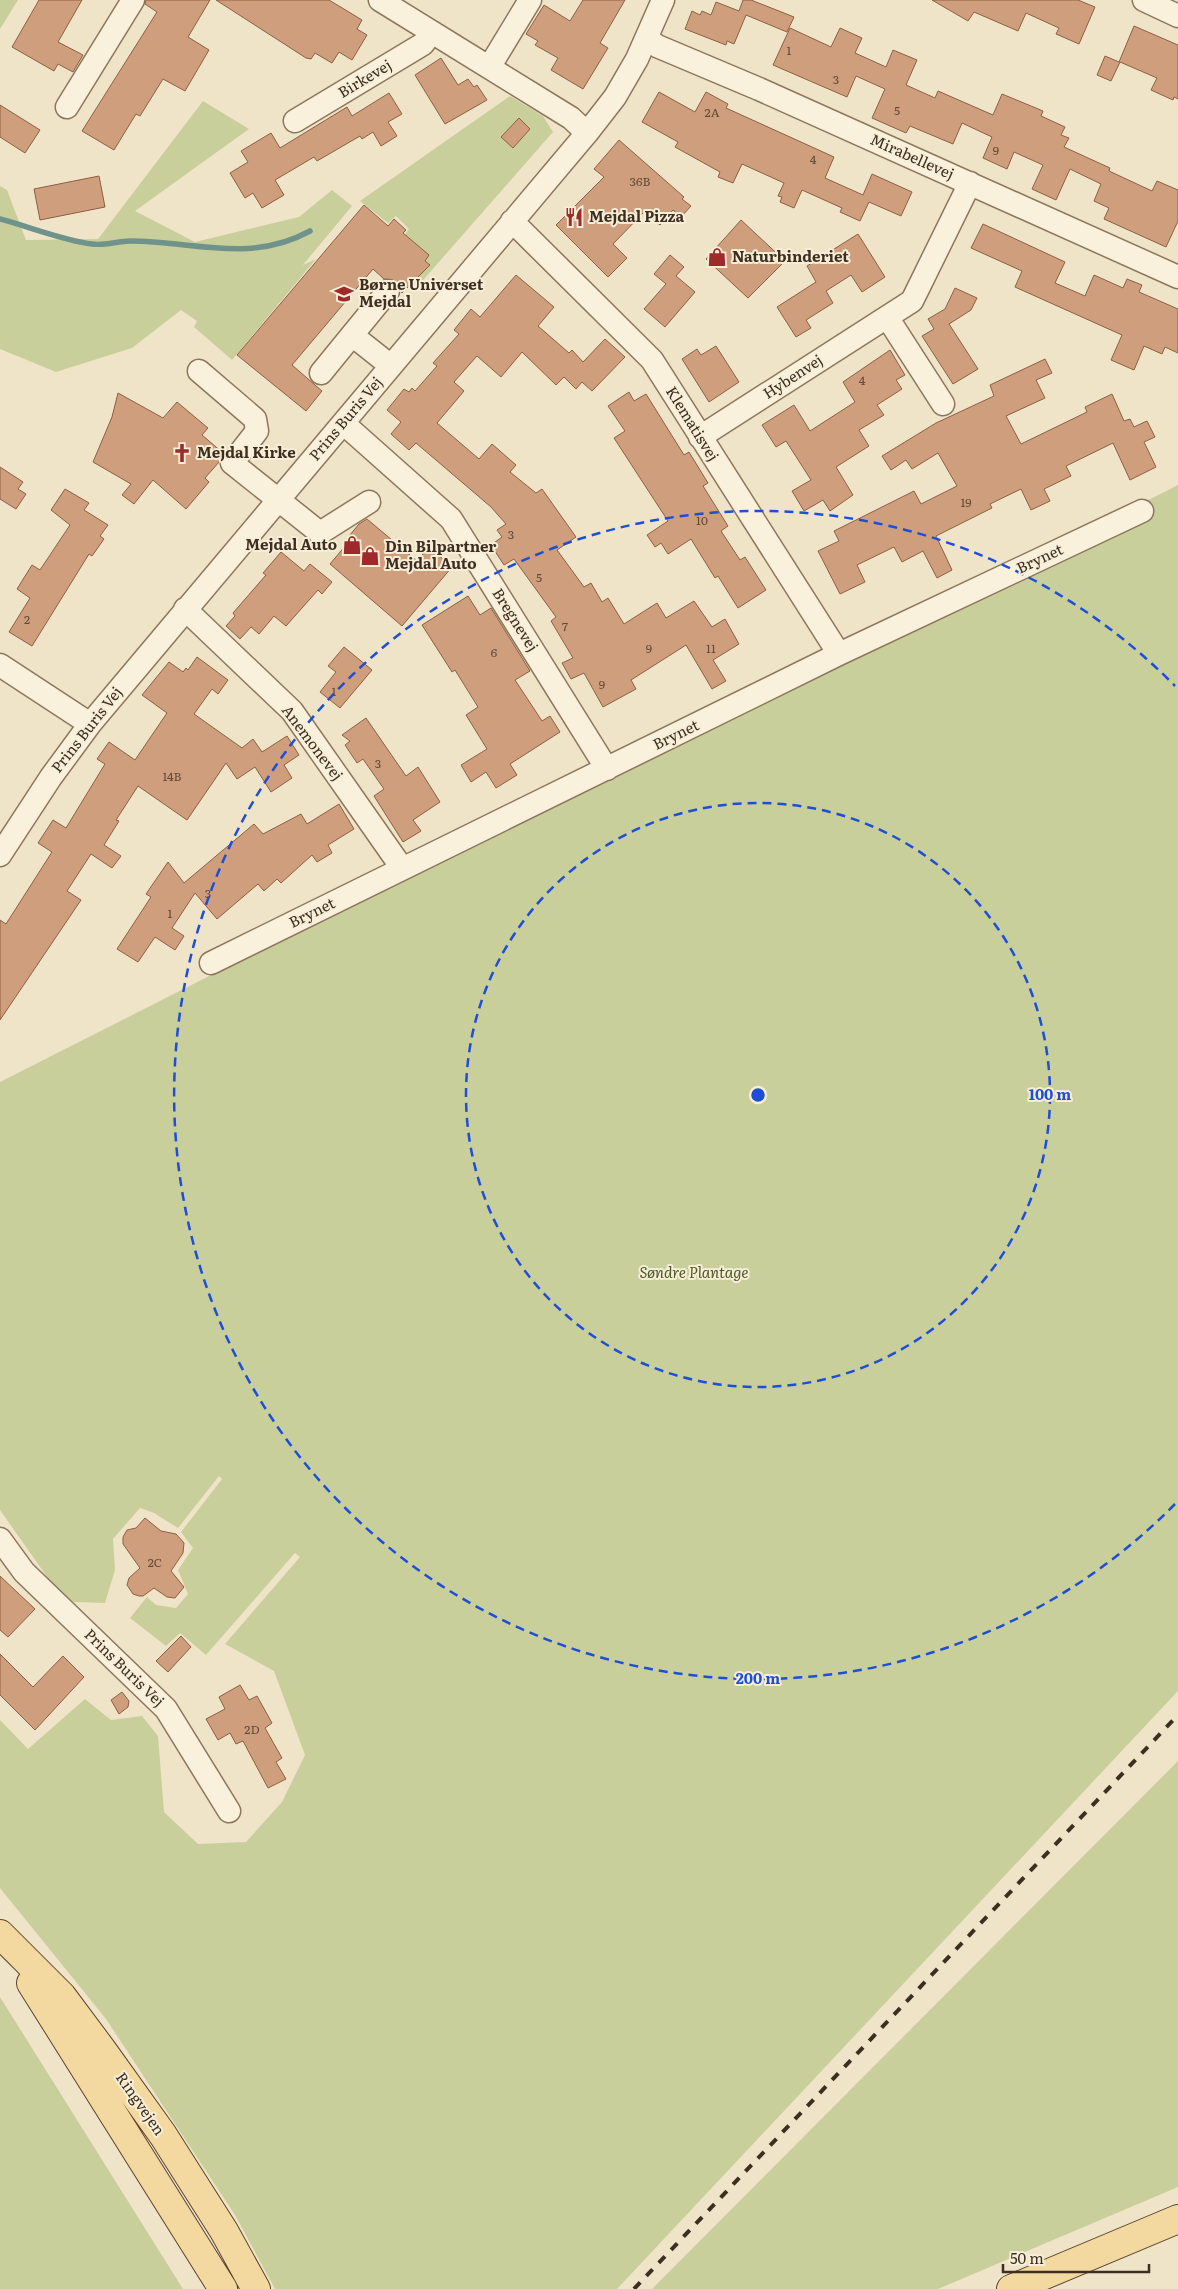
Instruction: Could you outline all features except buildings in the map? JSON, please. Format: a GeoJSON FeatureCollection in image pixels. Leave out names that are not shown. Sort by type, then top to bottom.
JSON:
{"type":"FeatureCollection","features":[{"type":"Feature","properties":{"kind":"main road","name":"Ringvejen"},"geometry":{"type":"LineString","coordinates":[[1,1935],[223,2288]]}},
{"type":"Feature","properties":{"kind":"main road","name":"Ringvejen"},"geometry":{"type":"LineString","coordinates":[[1,1935],[62,1996],[103,2050],[168,2143],[224,2231],[256,2289]]}},
{"type":"Feature","properties":{"kind":"main road"},"geometry":{"type":"LineString","coordinates":[[1011,2289],[1178,2219]]}},
{"type":"Feature","properties":{"kind":"street"},"geometry":{"type":"LineString","coordinates":[[67,107],[133,0]]}},
{"type":"Feature","properties":{"kind":"street"},"geometry":{"type":"LineString","coordinates":[[380,0],[490,66],[571,118],[587,133]]}},
{"type":"Feature","properties":{"kind":"street"},"geometry":{"type":"LineString","coordinates":[[490,66],[530,0]]}},
{"type":"Feature","properties":{"kind":"street","name":"Prins Buris Vej"},"geometry":{"type":"LineString","coordinates":[[0,855],[51,777],[90,724],[587,133],[615,97],[637,59],[662,0]]}},
{"type":"Feature","properties":{"kind":"street"},"geometry":{"type":"LineString","coordinates":[[1144,0],[1178,16]]}},
{"type":"Feature","properties":{"kind":"street","name":"Birkevej"},"geometry":{"type":"LineString","coordinates":[[295,121],[423,44],[432,32]]}},
{"type":"Feature","properties":{"kind":"street","name":"Mirabellevej"},"geometry":{"type":"LineString","coordinates":[[646,38],[657,46],[759,89],[1178,277]]}},
{"type":"Feature","properties":{"kind":"street","name":"Hybenvej"},"geometry":{"type":"LineString","coordinates":[[700,437],[912,301],[970,183]]}},
{"type":"Feature","properties":{"kind":"street","name":"Klematisvej"},"geometry":{"type":"LineString","coordinates":[[512,221],[652,360],[839,654]]}},
{"type":"Feature","properties":{"kind":"street"},"geometry":{"type":"LineString","coordinates":[[321,373],[388,291]]}},
{"type":"Feature","properties":{"kind":"street"},"geometry":{"type":"LineString","coordinates":[[887,317],[943,404]]}},
{"type":"Feature","properties":{"kind":"street"},"geometry":{"type":"LineString","coordinates":[[352,335],[390,366]]}},
{"type":"Feature","properties":{"kind":"street"},"geometry":{"type":"LineString","coordinates":[[199,371],[256,419],[257,431],[232,463],[320,533],[369,502]]}},
{"type":"Feature","properties":{"kind":"street","name":"Bregnevej"},"geometry":{"type":"LineString","coordinates":[[343,423],[451,519],[607,769]]}},
{"type":"Feature","properties":{"kind":"street","name":"Brynet"},"geometry":{"type":"LineString","coordinates":[[211,963],[839,654],[1142,511]]}},
{"type":"Feature","properties":{"kind":"street","name":"Anemonevej"},"geometry":{"type":"LineString","coordinates":[[185,609],[292,711],[402,868]]}},
{"type":"Feature","properties":{"kind":"street"},"geometry":{"type":"LineString","coordinates":[[0,665],[90,724]]}},
{"type":"Feature","properties":{"kind":"street","name":"Prins Buris Vej"},"geometry":{"type":"LineString","coordinates":[[0,1539],[24,1572],[166,1709],[230,1811]]}},
{"type":"Feature","properties":{"kind":"green space"},"geometry":{"type":"Polygon","coordinates":[[[0,0],[18,0],[0,29],[0,0]]]}},
{"type":"Feature","properties":{"kind":"green space"},"geometry":{"type":"Polygon","coordinates":[[[510,96],[543,116],[553,132],[417,287],[400,272],[383,264],[409,229],[396,216],[388,223],[360,201],[510,96]]]}},
{"type":"Feature","properties":{"kind":"green space"},"geometry":{"type":"Polygon","coordinates":[[[203,101],[249,129],[135,211],[195,242],[299,217],[332,190],[352,206],[303,265],[316,259],[232,360],[194,327],[197,321],[181,310],[132,348],[56,372],[0,349],[0,186],[7,190],[26,240],[98,239],[203,101]]]}},
{"type":"Feature","properties":{"kind":"green space","name":"Søndre Plantage"},"geometry":{"type":"Polygon","coordinates":[[[1178,485],[1178,1691],[617,2289],[275,2289],[235,2215],[106,2019],[0,1888],[0,1720],[28,1749],[85,1699],[111,1720],[142,1716],[158,1736],[164,1812],[198,1844],[246,1842],[282,1802],[305,1755],[274,1671],[225,1644],[300,1557],[295,1553],[206,1655],[180,1633],[166,1646],[130,1618],[147,1597],[156,1605],[176,1608],[188,1594],[178,1570],[193,1548],[181,1532],[222,1479],[219,1476],[178,1528],[154,1513],[140,1508],[113,1539],[115,1570],[105,1603],[74,1602],[57,1591],[0,1510],[0,1082],[1178,485]]]}},
{"type":"Feature","properties":{"kind":"green space"},"geometry":{"type":"Polygon","coordinates":[[[1178,1761],[1178,2187],[938,2289],[652,2289],[1178,1761]]]}},
{"type":"Feature","properties":{"kind":"green space"},"geometry":{"type":"Polygon","coordinates":[[[0,1997],[183,2289],[0,2289],[0,1997]]]}},
{"type":"Feature","properties":{"kind":"waterway"},"geometry":{"type":"LineString","coordinates":[[0,219],[70,240],[97,244],[130,241],[243,249],[288,241],[310,231]]}},
{"type":"Feature","properties":{"kind":"railway"},"geometry":{"type":"LineString","coordinates":[[634,2289],[1178,1715]]}},
{"type":"Feature","properties":{"kind":"place","name":"Mejdal Pizza"},"geometry":{"type":"Point","coordinates":[574,217]}},
{"type":"Feature","properties":{"kind":"place","name":"Naturbinderiet"},"geometry":{"type":"Point","coordinates":[717,257]}},
{"type":"Feature","properties":{"kind":"place","name":"Børne Universet Mejdal"},"geometry":{"type":"Point","coordinates":[344,294]}},
{"type":"Feature","properties":{"kind":"place","name":"Mejdal Kirke"},"geometry":{"type":"Point","coordinates":[182,453]}},
{"type":"Feature","properties":{"kind":"place","name":"Mejdal Auto"},"geometry":{"type":"Point","coordinates":[352,545]}},
{"type":"Feature","properties":{"kind":"place","name":"Din Bilpartner Mejdal Auto"},"geometry":{"type":"Point","coordinates":[370,556]}}]}
